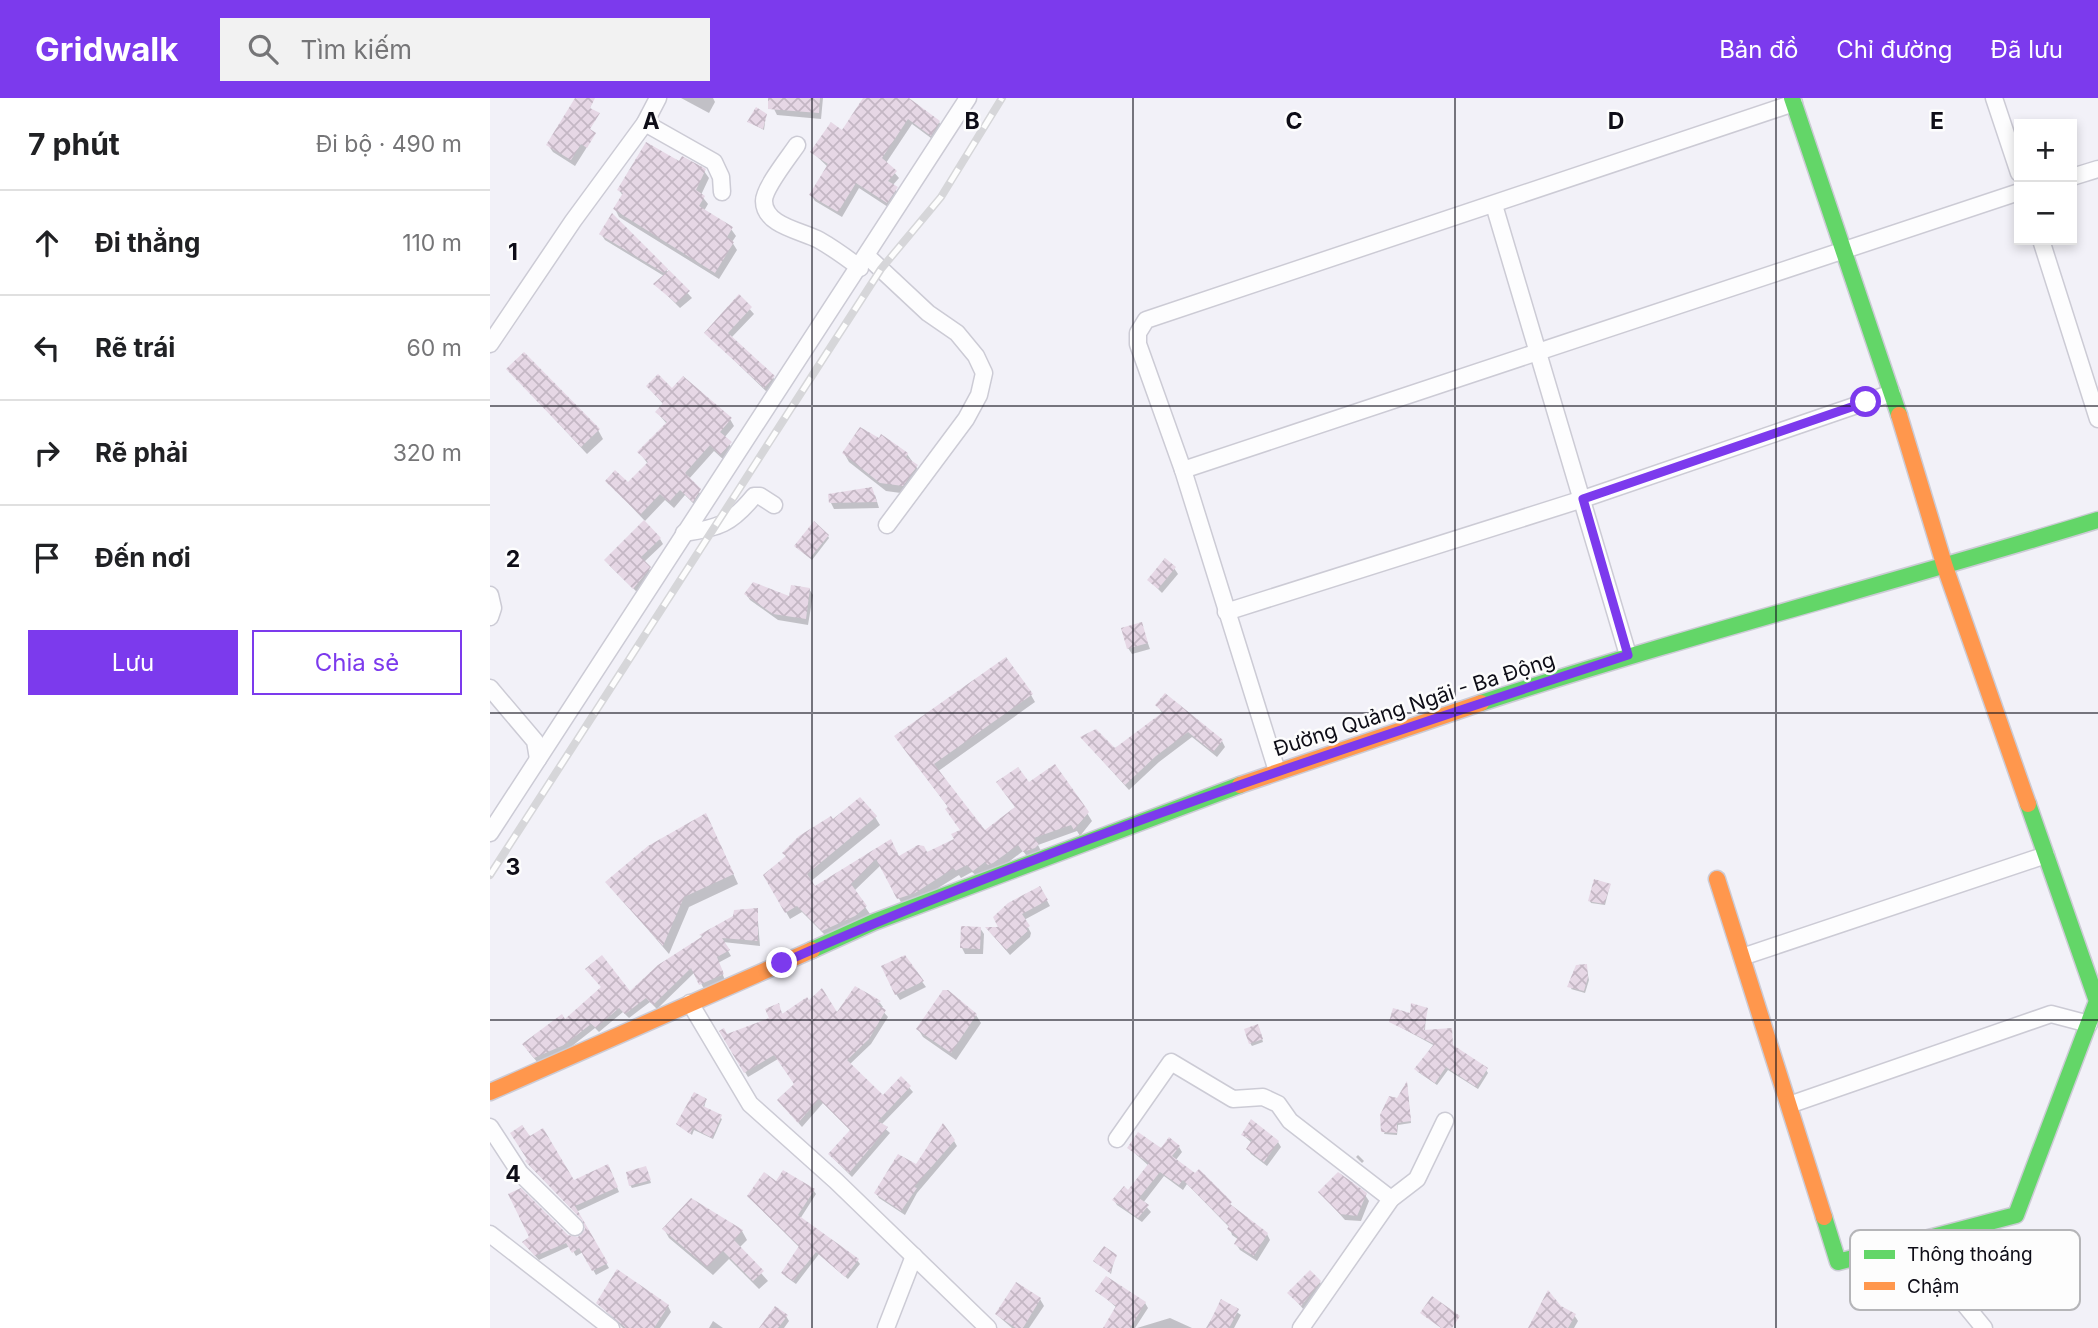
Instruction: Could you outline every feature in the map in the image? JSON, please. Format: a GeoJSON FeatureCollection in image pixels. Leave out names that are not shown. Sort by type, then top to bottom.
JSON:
{"type":"FeatureCollection","features":[{"type":"Feature","properties":{"kind":"street"},"geometry":{"type":"LineString","coordinates":[[490,344],[573,221],[645,123],[658,98]]}},
{"type":"Feature","properties":{"kind":"street"},"geometry":{"type":"LineString","coordinates":[[490,833],[864,262],[968,98]]}},
{"type":"Feature","properties":{"kind":"street"},"geometry":{"type":"LineString","coordinates":[[1994,98],[2014,158]]}},
{"type":"Feature","properties":{"kind":"street"},"geometry":{"type":"LineString","coordinates":[[1277,771],[1183,470],[1138,344],[1138,333],[1146,320],[1494,205],[1793,100],[1892,393],[1945,567],[2098,1001],[2015,1215],[1959,1230]]}},
{"type":"Feature","properties":{"kind":"street"},"geometry":{"type":"LineString","coordinates":[[645,123],[713,162],[721,177],[722,192]]}},
{"type":"Feature","properties":{"kind":"street"},"geometry":{"type":"LineString","coordinates":[[797,145],[763,199],[765,209],[772,218],[864,262],[957,333],[976,356],[984,373],[979,395],[966,419],[887,525]]}},
{"type":"Feature","properties":{"kind":"street"},"geometry":{"type":"LineString","coordinates":[[2077,175],[2098,169]]}},
{"type":"Feature","properties":{"kind":"street"},"geometry":{"type":"LineString","coordinates":[[1183,470],[2014,194]]}},
{"type":"Feature","properties":{"kind":"street"},"geometry":{"type":"LineString","coordinates":[[1494,205],[1628,655]]}},
{"type":"Feature","properties":{"kind":"street"},"geometry":{"type":"LineString","coordinates":[[2043,245],[2098,419]]}},
{"type":"Feature","properties":{"kind":"street"},"geometry":{"type":"LineString","coordinates":[[1226,612],[1583,499],[1892,393]]}},
{"type":"Feature","properties":{"kind":"street"},"geometry":{"type":"LineString","coordinates":[[684,533],[711,529],[733,521],[754,496],[760,496],[774,505]]}},
{"type":"Feature","properties":{"kind":"street","name":"Đường Quảng Ngãi - Ba Động"},"geometry":{"type":"LineString","coordinates":[[490,1091],[874,922],[1277,771],[1628,655],[1945,567],[2098,520]]}},
{"type":"Feature","properties":{"kind":"street"},"geometry":{"type":"LineString","coordinates":[[490,596],[493,608],[490,617]]}},
{"type":"Feature","properties":{"kind":"street"},"geometry":{"type":"LineString","coordinates":[[490,688],[535,741],[538,759]]}},
{"type":"Feature","properties":{"kind":"street"},"geometry":{"type":"LineString","coordinates":[[1742,957],[2046,855]]}},
{"type":"Feature","properties":{"kind":"street"},"geometry":{"type":"LineString","coordinates":[[1717,879],[1838,1262],[1850,1259]]}},
{"type":"Feature","properties":{"kind":"street"},"geometry":{"type":"LineString","coordinates":[[690,1003],[750,1104],[914,1256],[973,1322],[988,1328]]}},
{"type":"Feature","properties":{"kind":"street"},"geometry":{"type":"LineString","coordinates":[[1789,1105],[2051,1014],[2089,1024]]}},
{"type":"Feature","properties":{"kind":"street"},"geometry":{"type":"LineString","coordinates":[[1117,1139],[1171,1062],[1233,1099],[1263,1097],[1279,1104],[1290,1121],[1391,1199]]}},
{"type":"Feature","properties":{"kind":"street"},"geometry":{"type":"LineString","coordinates":[[1301,1328],[1391,1199],[1417,1179],[1445,1121]]}},
{"type":"Feature","properties":{"kind":"street"},"geometry":{"type":"LineString","coordinates":[[490,1127],[520,1172],[575,1227]]}},
{"type":"Feature","properties":{"kind":"street"},"geometry":{"type":"LineString","coordinates":[[490,1234],[611,1328]]}},
{"type":"Feature","properties":{"kind":"street"},"geometry":{"type":"LineString","coordinates":[[886,1328],[914,1256]]}},
{"type":"Feature","properties":{"kind":"street"},"geometry":{"type":"LineString","coordinates":[[1969,1310],[1984,1328]]}},
{"type":"Feature","properties":{"kind":"building"},"geometry":{"type":"Polygon","coordinates":[[[575,98],[595,98],[590,108],[600,113],[590,129],[596,133],[587,148],[581,144],[571,160],[546,145],[575,98]]]}},
{"type":"Feature","properties":{"kind":"building"},"geometry":{"type":"Polygon","coordinates":[[[768,98],[820,98],[819,113],[768,109],[768,98]]]}},
{"type":"Feature","properties":{"kind":"building"},"geometry":{"type":"Polygon","coordinates":[[[863,98],[909,98],[940,121],[931,136],[908,119],[882,158],[897,171],[888,181],[898,187],[887,203],[856,183],[838,212],[809,195],[828,164],[810,152],[831,122],[842,130],[863,98]]]}},
{"type":"Feature","properties":{"kind":"building"},"geometry":{"type":"Polygon","coordinates":[[[756,107],[767,114],[763,129],[747,122],[756,107]]]}},
{"type":"Feature","properties":{"kind":"building"},"geometry":{"type":"Polygon","coordinates":[[[646,142],[679,161],[682,156],[706,169],[696,190],[705,196],[699,206],[733,227],[727,237],[734,242],[715,273],[613,209],[623,193],[617,190],[646,142]]]}},
{"type":"Feature","properties":{"kind":"building"},"geometry":{"type":"Polygon","coordinates":[[[612,213],[668,269],[664,273],[599,234],[612,213]]]}},
{"type":"Feature","properties":{"kind":"building"},"geometry":{"type":"Polygon","coordinates":[[[669,270],[690,291],[676,303],[653,284],[669,270]]]}},
{"type":"Feature","properties":{"kind":"building"},"geometry":{"type":"Polygon","coordinates":[[[739,294],[752,307],[728,333],[775,376],[764,388],[704,333],[739,294]]]}},
{"type":"Feature","properties":{"kind":"building"},"geometry":{"type":"Polygon","coordinates":[[[524,352],[600,429],[581,447],[506,369],[524,352]]]}},
{"type":"Feature","properties":{"kind":"building"},"geometry":{"type":"Polygon","coordinates":[[[658,374],[672,388],[683,376],[732,418],[720,432],[732,442],[720,455],[710,445],[685,473],[701,489],[693,502],[680,490],[669,502],[660,494],[640,515],[605,481],[615,470],[628,482],[648,462],[637,452],[667,422],[655,412],[663,403],[646,386],[658,374]]]}},
{"type":"Feature","properties":{"kind":"building"},"geometry":{"type":"Polygon","coordinates":[[[860,427],[879,438],[881,434],[908,453],[906,457],[918,465],[903,486],[880,483],[842,453],[860,427]]]}},
{"type":"Feature","properties":{"kind":"building"},"geometry":{"type":"Polygon","coordinates":[[[872,487],[877,502],[829,503],[828,494],[872,487]]]}},
{"type":"Feature","properties":{"kind":"building"},"geometry":{"type":"Polygon","coordinates":[[[644,520],[661,538],[641,557],[651,567],[633,589],[604,560],[644,520]]]}},
{"type":"Feature","properties":{"kind":"building"},"geometry":{"type":"Polygon","coordinates":[[[814,521],[829,535],[810,558],[794,546],[814,521]]]}},
{"type":"Feature","properties":{"kind":"building"},"geometry":{"type":"Polygon","coordinates":[[[1165,558],[1176,567],[1158,589],[1147,580],[1165,558]]]}},
{"type":"Feature","properties":{"kind":"building"},"geometry":{"type":"Polygon","coordinates":[[[753,582],[789,596],[791,585],[810,588],[806,619],[773,614],[744,594],[753,582]]]}},
{"type":"Feature","properties":{"kind":"building"},"geometry":{"type":"Polygon","coordinates":[[[1142,622],[1148,643],[1127,649],[1121,628],[1142,622]]]}},
{"type":"Feature","properties":{"kind":"building"},"geometry":{"type":"Polygon","coordinates":[[[1006,657],[1033,694],[934,764],[985,830],[1015,807],[996,782],[1018,767],[1029,782],[1055,764],[1089,812],[1074,830],[1071,825],[1034,838],[1039,844],[1035,848],[1023,852],[1018,845],[993,863],[988,865],[985,862],[973,871],[967,865],[955,871],[954,868],[915,893],[897,899],[876,859],[851,884],[867,906],[855,916],[822,931],[797,906],[785,913],[763,875],[786,856],[782,853],[799,836],[831,816],[833,819],[860,797],[877,816],[807,874],[815,886],[891,839],[899,856],[918,845],[924,846],[927,852],[954,839],[951,834],[960,830],[945,809],[948,807],[894,736],[1006,657]]]}},
{"type":"Feature","properties":{"kind":"building"},"geometry":{"type":"Polygon","coordinates":[[[1165,693],[1223,740],[1213,752],[1188,732],[1156,756],[1125,785],[1080,737],[1096,729],[1115,748],[1163,712],[1155,705],[1165,693]]]}},
{"type":"Feature","properties":{"kind":"building"},"geometry":{"type":"Polygon","coordinates":[[[706,813],[734,874],[684,897],[663,946],[605,882],[648,846],[706,813]]]}},
{"type":"Feature","properties":{"kind":"building"},"geometry":{"type":"Polygon","coordinates":[[[1594,879],[1611,884],[1604,904],[1588,901],[1594,879]]]}},
{"type":"Feature","properties":{"kind":"building"},"geometry":{"type":"Polygon","coordinates":[[[1040,886],[1048,900],[1022,914],[1030,926],[1026,929],[1028,931],[1006,950],[985,927],[998,927],[993,917],[1008,903],[1040,886]]]}},
{"type":"Feature","properties":{"kind":"building"},"geometry":{"type":"Polygon","coordinates":[[[758,908],[758,941],[722,938],[730,950],[717,957],[724,974],[699,985],[691,968],[653,1005],[646,998],[625,1014],[619,1008],[596,1028],[591,1024],[564,1045],[534,1058],[522,1044],[562,1014],[565,1019],[601,987],[585,969],[602,955],[630,991],[658,965],[703,936],[699,935],[733,916],[734,910],[758,908]]]}},
{"type":"Feature","properties":{"kind":"building"},"geometry":{"type":"Polygon","coordinates":[[[961,926],[981,927],[980,949],[960,948],[961,926]]]}},
{"type":"Feature","properties":{"kind":"building"},"geometry":{"type":"Polygon","coordinates":[[[905,955],[924,981],[895,995],[881,966],[905,955]]]}},
{"type":"Feature","properties":{"kind":"building"},"geometry":{"type":"Polygon","coordinates":[[[1587,964],[1588,977],[1584,991],[1567,987],[1576,965],[1587,964]]]}},
{"type":"Feature","properties":{"kind":"building"},"geometry":{"type":"Polygon","coordinates":[[[855,986],[881,1001],[877,1004],[886,1010],[869,1039],[847,1060],[883,1095],[901,1076],[911,1086],[878,1121],[888,1127],[849,1173],[828,1154],[850,1130],[819,1099],[798,1123],[777,1100],[794,1084],[774,1055],[744,1073],[719,1031],[724,1028],[727,1034],[769,1018],[765,1009],[779,1003],[782,1014],[807,997],[809,1000],[822,988],[837,1012],[855,986]]]}},
{"type":"Feature","properties":{"kind":"building"},"geometry":{"type":"Polygon","coordinates":[[[943,990],[948,990],[977,1014],[951,1053],[916,1029],[943,990]]]}},
{"type":"Feature","properties":{"kind":"building"},"geometry":{"type":"Polygon","coordinates":[[[1411,1003],[1428,1008],[1424,1030],[1452,1028],[1453,1045],[1488,1068],[1476,1087],[1446,1067],[1435,1083],[1414,1069],[1434,1044],[1389,1022],[1393,1008],[1410,1013],[1411,1003]]]}},
{"type":"Feature","properties":{"kind":"building"},"geometry":{"type":"Polygon","coordinates":[[[1258,1024],[1263,1039],[1249,1044],[1244,1029],[1258,1024]]]}},
{"type":"Feature","properties":{"kind":"building"},"geometry":{"type":"Polygon","coordinates":[[[1407,1081],[1411,1121],[1397,1123],[1397,1133],[1381,1132],[1380,1115],[1389,1096],[1397,1098],[1407,1081]]]}},
{"type":"Feature","properties":{"kind":"building"},"geometry":{"type":"Polygon","coordinates":[[[694,1092],[707,1099],[703,1106],[722,1115],[712,1138],[693,1128],[690,1134],[676,1124],[694,1092]]]}},
{"type":"Feature","properties":{"kind":"building"},"geometry":{"type":"Polygon","coordinates":[[[1251,1119],[1279,1141],[1264,1162],[1246,1149],[1252,1140],[1241,1135],[1251,1119]]]}},
{"type":"Feature","properties":{"kind":"building"},"geometry":{"type":"Polygon","coordinates":[[[943,1123],[955,1140],[914,1187],[917,1188],[901,1211],[874,1193],[898,1154],[916,1164],[943,1123]]]}},
{"type":"Feature","properties":{"kind":"building"},"geometry":{"type":"Polygon","coordinates":[[[522,1125],[530,1136],[543,1128],[574,1180],[608,1164],[618,1187],[575,1206],[608,1263],[592,1271],[579,1248],[572,1253],[566,1243],[535,1256],[522,1242],[529,1237],[508,1194],[521,1188],[568,1235],[578,1237],[585,1229],[582,1220],[525,1161],[527,1159],[510,1133],[522,1125]]]}},
{"type":"Feature","properties":{"kind":"building"},"geometry":{"type":"Polygon","coordinates":[[[1138,1132],[1161,1148],[1169,1137],[1180,1146],[1172,1156],[1195,1173],[1199,1169],[1232,1202],[1230,1204],[1268,1233],[1254,1256],[1234,1244],[1238,1237],[1227,1229],[1229,1226],[1183,1180],[1179,1185],[1160,1172],[1139,1198],[1149,1205],[1138,1218],[1112,1200],[1124,1186],[1128,1190],[1149,1163],[1127,1148],[1138,1132]]]}},
{"type":"Feature","properties":{"kind":"building"},"geometry":{"type":"Polygon","coordinates":[[[646,1166],[651,1180],[629,1186],[626,1172],[646,1166]]]}},
{"type":"Feature","properties":{"kind":"building"},"geometry":{"type":"Polygon","coordinates":[[[783,1170],[815,1189],[798,1215],[859,1259],[845,1277],[816,1252],[793,1281],[781,1273],[799,1246],[747,1196],[764,1172],[776,1181],[783,1170]]]}},
{"type":"Feature","properties":{"kind":"building"},"geometry":{"type":"Polygon","coordinates":[[[1338,1172],[1367,1193],[1357,1216],[1340,1214],[1318,1192],[1338,1172]]]}},
{"type":"Feature","properties":{"kind":"building"},"geometry":{"type":"Polygon","coordinates":[[[691,1198],[743,1230],[734,1240],[764,1271],[753,1281],[723,1251],[707,1267],[662,1229],[691,1198]]]}},
{"type":"Feature","properties":{"kind":"building"},"geometry":{"type":"Polygon","coordinates":[[[1104,1246],[1117,1255],[1110,1273],[1093,1261],[1104,1246]]]}},
{"type":"Feature","properties":{"kind":"building"},"geometry":{"type":"Polygon","coordinates":[[[617,1269],[669,1305],[654,1328],[626,1328],[596,1303],[617,1269]]]}},
{"type":"Feature","properties":{"kind":"building"},"geometry":{"type":"Polygon","coordinates":[[[1310,1270],[1321,1281],[1301,1306],[1287,1293],[1310,1270]]]}},
{"type":"Feature","properties":{"kind":"building"},"geometry":{"type":"Polygon","coordinates":[[[1106,1276],[1146,1302],[1130,1328],[1103,1328],[1116,1306],[1095,1291],[1106,1276]]]}},
{"type":"Feature","properties":{"kind":"building"},"geometry":{"type":"Polygon","coordinates":[[[1016,1282],[1041,1298],[1023,1328],[1016,1328],[995,1314],[1016,1282]]]}},
{"type":"Feature","properties":{"kind":"building"},"geometry":{"type":"Polygon","coordinates":[[[1548,1290],[1561,1306],[1576,1314],[1568,1328],[1528,1328],[1548,1290]]]}},
{"type":"Feature","properties":{"kind":"building"},"geometry":{"type":"Polygon","coordinates":[[[1432,1296],[1460,1316],[1452,1328],[1441,1328],[1420,1313],[1432,1296]]]}},
{"type":"Feature","properties":{"kind":"building"},"geometry":{"type":"Polygon","coordinates":[[[1221,1299],[1239,1309],[1229,1328],[1207,1328],[1221,1299]]]}},
{"type":"Feature","properties":{"kind":"building"},"geometry":{"type":"Polygon","coordinates":[[[775,1306],[788,1315],[778,1328],[759,1328],[775,1306]]]}},
{"type":"Feature","properties":{"kind":"railway"},"geometry":{"type":"LineString","coordinates":[[490,875],[881,269],[941,197],[1002,98]]}},
{"type":"Feature","properties":{"kind":"traffic: fast"},"geometry":{"type":"LineString","coordinates":[[1792,98],[1899,415]]}},
{"type":"Feature","properties":{"kind":"traffic: fast"},"geometry":{"type":"LineString","coordinates":[[1481,703],[1635,655],[2098,520]]}},
{"type":"Feature","properties":{"kind":"traffic: fast"},"geometry":{"type":"LineString","coordinates":[[812,950],[874,922],[1240,785]]}},
{"type":"Feature","properties":{"kind":"traffic: fast"},"geometry":{"type":"LineString","coordinates":[[1959,1230],[2016,1215],[2097,1001],[2028,804]]}},
{"type":"Feature","properties":{"kind":"traffic: fast"},"geometry":{"type":"LineString","coordinates":[[1824,1217],[1838,1262],[1850,1259]]}},
{"type":"Feature","properties":{"kind":"traffic: slow"},"geometry":{"type":"LineString","coordinates":[[1899,415],[1945,567],[2028,804]]}},
{"type":"Feature","properties":{"kind":"traffic: slow"},"geometry":{"type":"LineString","coordinates":[[1240,785],[1481,703]]}},
{"type":"Feature","properties":{"kind":"traffic: slow"},"geometry":{"type":"LineString","coordinates":[[1717,879],[1824,1217]]}},
{"type":"Feature","properties":{"kind":"traffic: slow"},"geometry":{"type":"LineString","coordinates":[[490,1092],[812,950]]}},
{"type":"Feature","properties":{"kind":"route"},"geometry":{"type":"LineString","coordinates":[[782,963],[874,922],[1277,771],[1628,655],[1583,499],[1866,402]]}}]}
